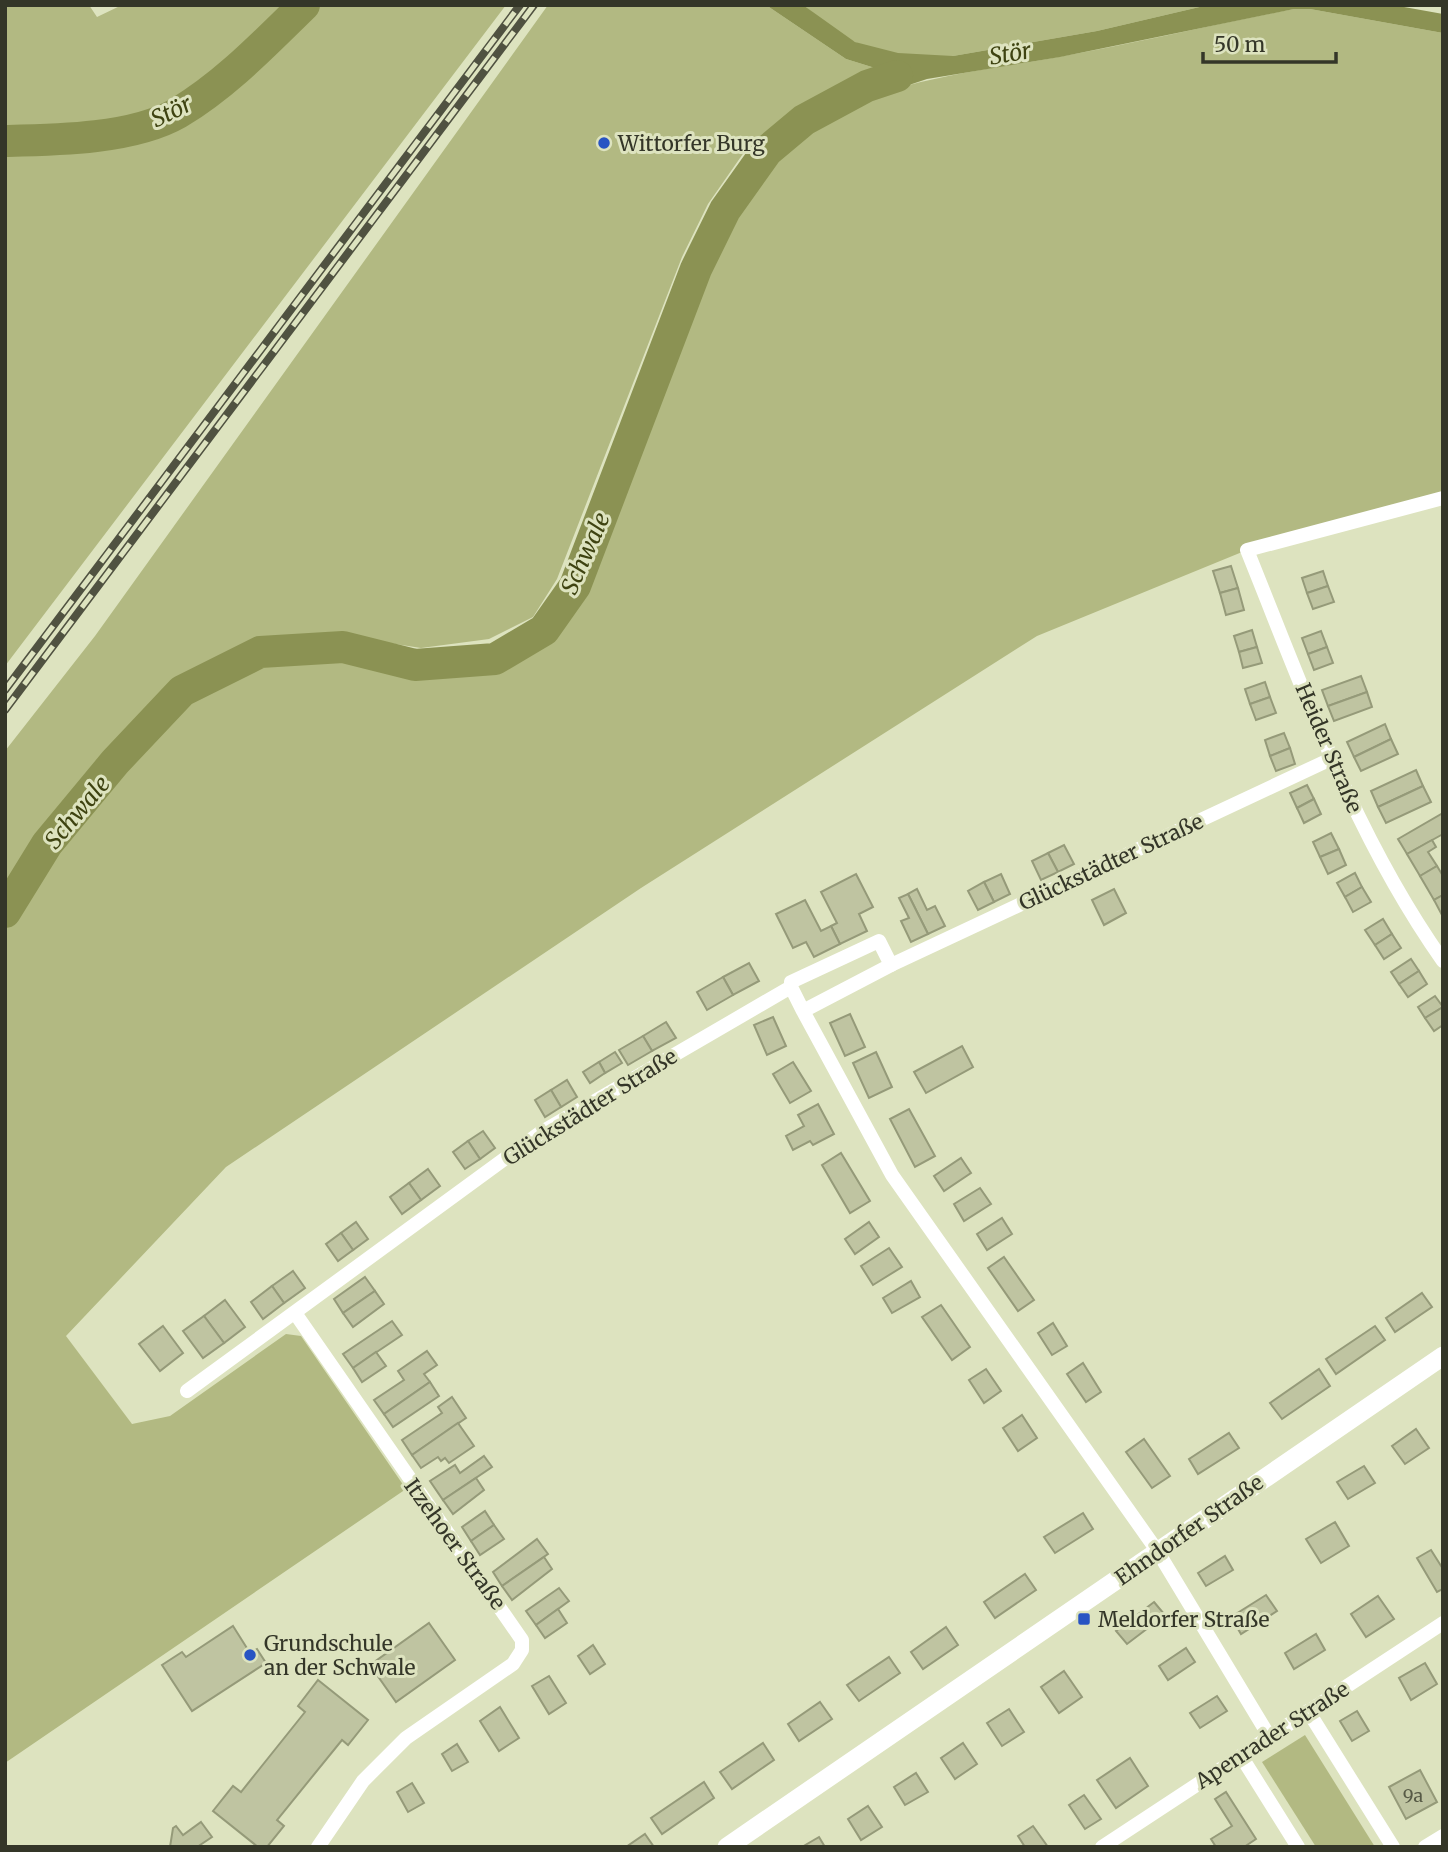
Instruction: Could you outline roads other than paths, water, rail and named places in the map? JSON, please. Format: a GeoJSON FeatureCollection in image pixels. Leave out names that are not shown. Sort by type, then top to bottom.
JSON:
{"type":"FeatureCollection","features":[{"type":"Feature","properties":{"kind":"street","name":"Heider Straße"},"geometry":{"type":"LineString","coordinates":[[1443,498],[1247,550],[1331,759],[1373,849],[1443,961]]}},
{"type":"Feature","properties":{"kind":"street","name":"Glückstädter Straße"},"geometry":{"type":"LineString","coordinates":[[803,1011],[891,965],[1331,759]]}},
{"type":"Feature","properties":{"kind":"street"},"geometry":{"type":"LineString","coordinates":[[1427,939],[1443,933]]}},
{"type":"Feature","properties":{"kind":"street","name":"Glückstädter Straße"},"geometry":{"type":"LineString","coordinates":[[295,1314],[540,1133],[791,987],[791,982],[879,941],[891,965]]}},
{"type":"Feature","properties":{"kind":"street"},"geometry":{"type":"LineString","coordinates":[[791,987],[892,1175],[1158,1552],[1269,1737]]}},
{"type":"Feature","properties":{"kind":"street"},"geometry":{"type":"LineString","coordinates":[[187,1391],[295,1314]]}},
{"type":"Feature","properties":{"kind":"street","name":"Itzehoer Straße"},"geometry":{"type":"LineString","coordinates":[[295,1314],[522,1640],[522,1650],[513,1664],[406,1738],[363,1781],[318,1847]]}},
{"type":"Feature","properties":{"kind":"street","name":"Ehndorfer Straße"},"geometry":{"type":"LineString","coordinates":[[727,1847],[1443,1356]]}},
{"type":"Feature","properties":{"kind":"street","name":"Apenrader Straße"},"geometry":{"type":"LineString","coordinates":[[1102,1847],[1443,1623]]}},
{"type":"Feature","properties":{"kind":"street"},"geometry":{"type":"LineString","coordinates":[[1308,1711],[1393,1847]]}},
{"type":"Feature","properties":{"kind":"street"},"geometry":{"type":"LineString","coordinates":[[1241,1755],[1298,1847]]}},
{"type":"Feature","properties":{"kind":"street"},"geometry":{"type":"LineString","coordinates":[[1425,1847],[1443,1836]]}},
{"type":"Feature","properties":{"kind":"water"},"geometry":{"type":"Polygon","coordinates":[[[766,5],[803,5],[855,42],[898,53],[953,56],[1097,31],[1208,5],[1393,5],[1443,14],[1443,33],[1310,9],[1294,9],[1060,57],[927,79],[864,100],[854,84],[878,73],[875,68],[846,59],[766,5]]]}},
{"type":"Feature","properties":{"kind":"waterway","name":"Stör"},"geometry":{"type":"LineString","coordinates":[[5,141],[94,136],[160,122],[196,102],[259,49],[304,5]]}},
{"type":"Feature","properties":{"kind":"waterway","name":"Schwale"},"geometry":{"type":"LineString","coordinates":[[5,912],[47,844],[115,762],[182,691],[260,652],[343,647],[415,665],[495,659],[544,630],[575,586],[696,269],[725,210],[767,151],[804,120],[867,86],[897,76]]}},
{"type":"Feature","properties":{"kind":"railway"},"geometry":{"type":"LineString","coordinates":[[5,690],[520,5]]}},
{"type":"Feature","properties":{"kind":"railway"},"geometry":{"type":"LineString","coordinates":[[5,710],[534,5]]}},
{"type":"Feature","properties":{"kind":"place","name":"Wittorfer Burg"},"geometry":{"type":"Point","coordinates":[604,143]}},
{"type":"Feature","properties":{"kind":"place","name":"Meldorfer Straße"},"geometry":{"type":"Point","coordinates":[1084,1619]}},
{"type":"Feature","properties":{"kind":"place","name":"Grundschule an der Schwale"},"geometry":{"type":"Point","coordinates":[250,1655]}}]}
